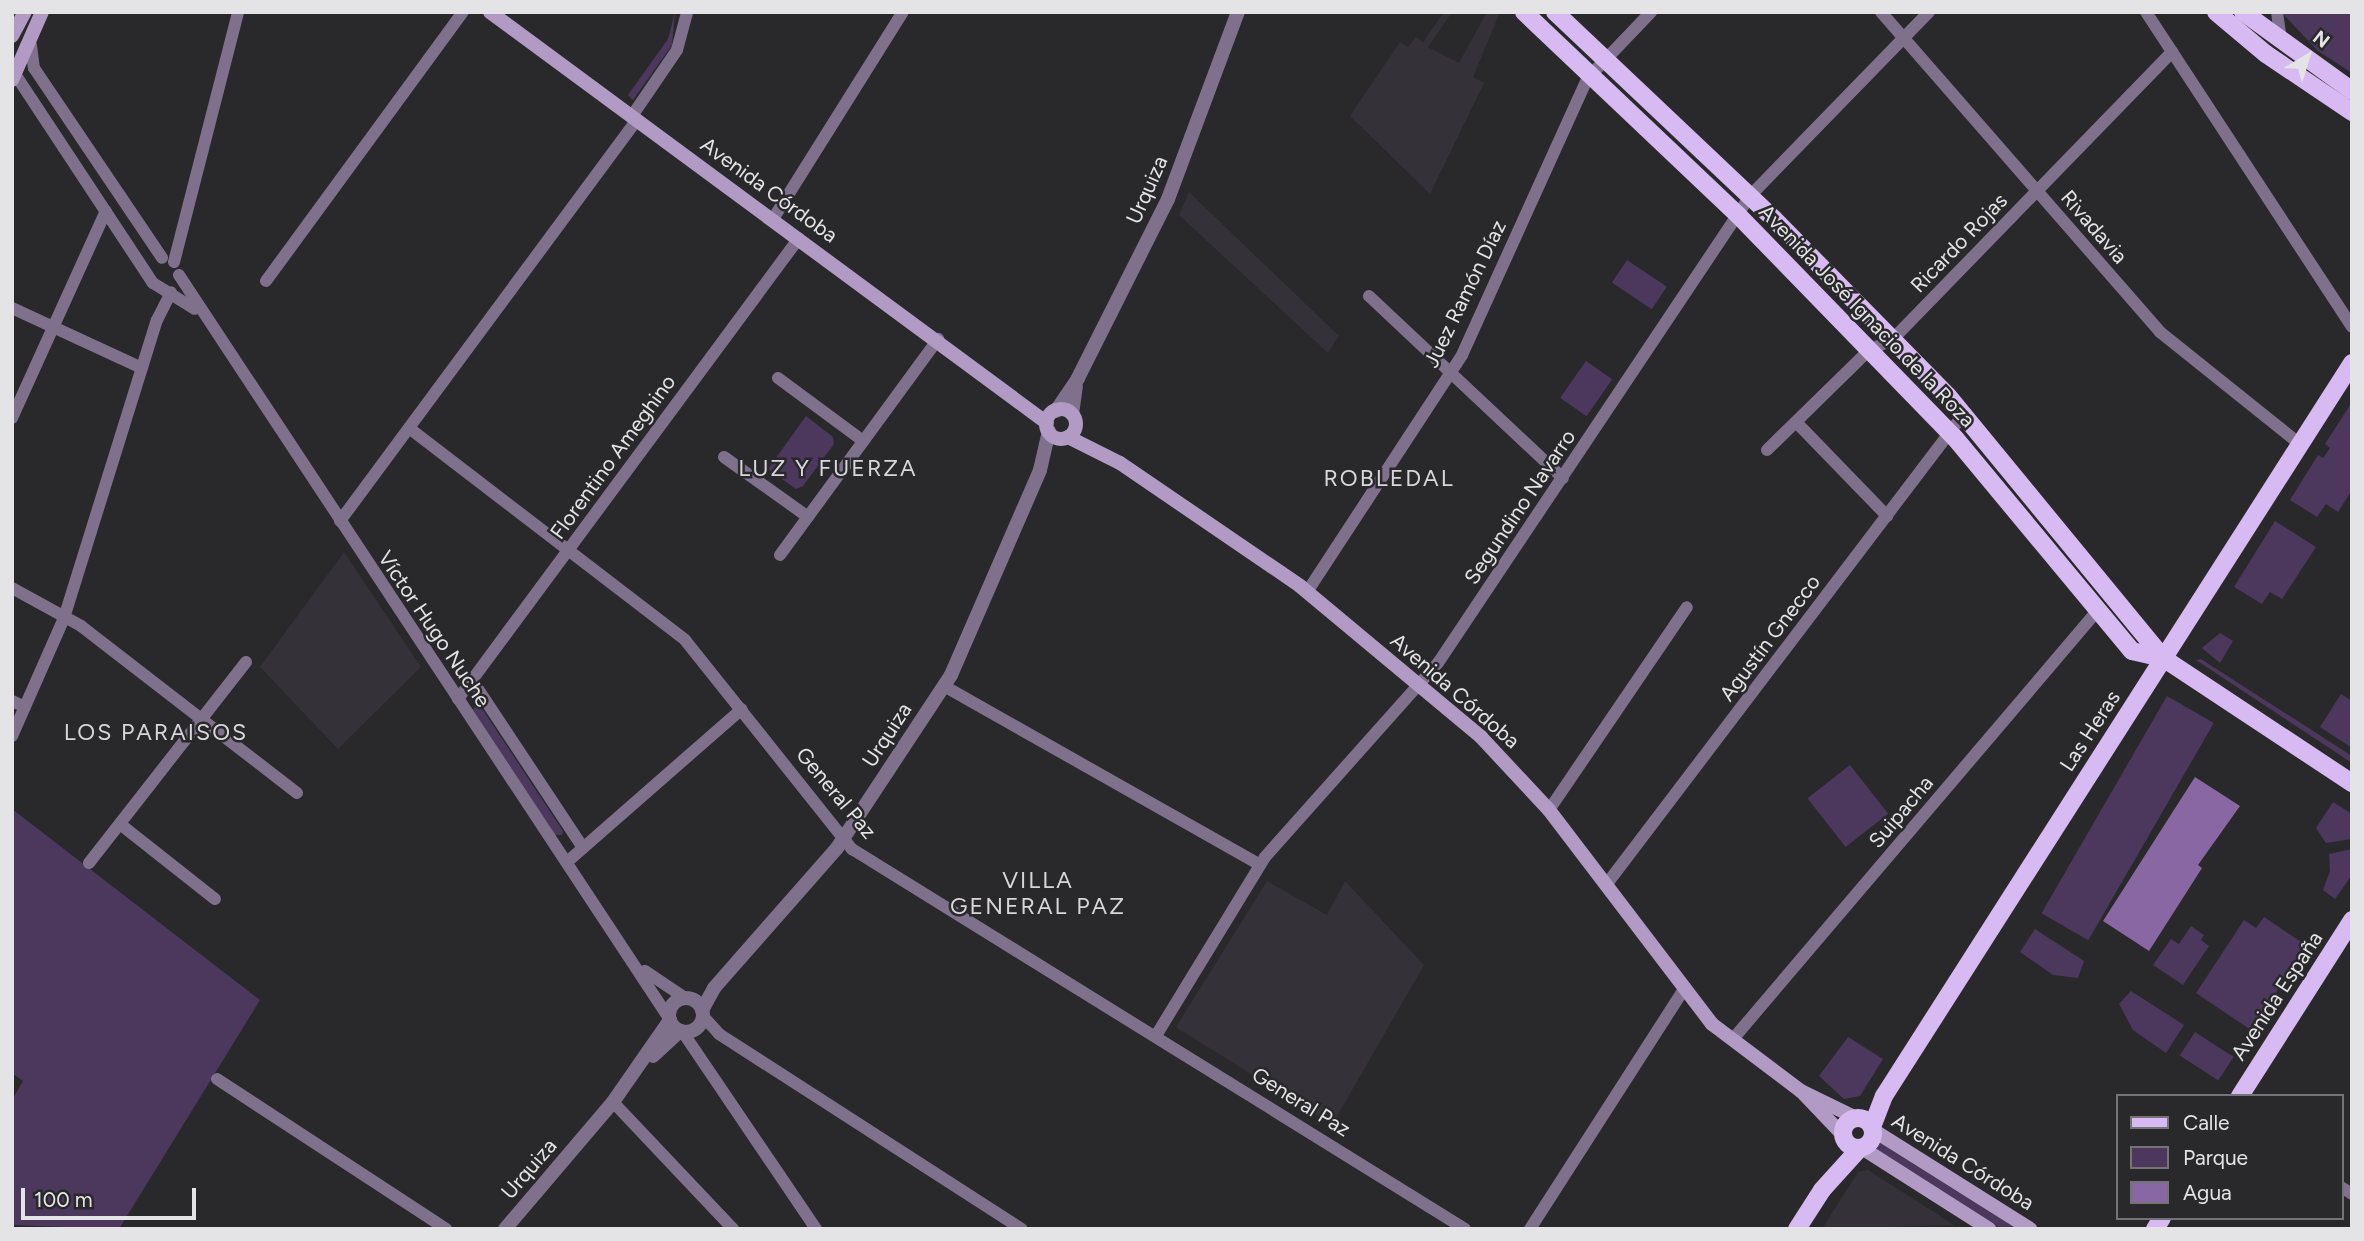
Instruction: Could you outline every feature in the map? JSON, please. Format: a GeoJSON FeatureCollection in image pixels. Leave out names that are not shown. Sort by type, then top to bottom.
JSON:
{"type":"FeatureCollection","features":[{"type":"Feature","properties":{"kind":"main road"},"geometry":{"type":"LineString","coordinates":[[13,34],[25,12]]}},
{"type":"Feature","properties":{"kind":"main road"},"geometry":{"type":"LineString","coordinates":[[18,73],[42,12]]}},
{"type":"Feature","properties":{"kind":"main road","name":"Avenida Córdoba"},"geometry":{"type":"LineString","coordinates":[[490,12],[938,340],[1051,419],[1066,438],[1119,463],[1307,592],[1418,684],[1481,737],[1549,810],[1712,1024],[1801,1091],[1843,1135]]}},
{"type":"Feature","properties":{"kind":"main road","name":"Avenida José Ignacio de la Roza"},"geometry":{"type":"LineString","coordinates":[[1524,12],[1738,215],[1950,433],[2132,651],[2163,658]]}},
{"type":"Feature","properties":{"kind":"main road","name":"Avenida José Ignacio de la Roza"},"geometry":{"type":"LineString","coordinates":[[1555,12],[1750,196],[1948,396],[2163,658],[2352,783]]}},
{"type":"Feature","properties":{"kind":"main road"},"geometry":{"type":"LineString","coordinates":[[2216,12],[2266,54],[2352,111]]}},
{"type":"Feature","properties":{"kind":"main road"},"geometry":{"type":"LineString","coordinates":[[2243,12],[2281,43],[2352,91]]}},
{"type":"Feature","properties":{"kind":"main road"},"geometry":{"type":"LineString","coordinates":[[13,34],[27,31],[31,43]]}},
{"type":"Feature","properties":{"kind":"main road"},"geometry":{"type":"LineString","coordinates":[[1591,75],[1616,84],[1642,106],[1667,118]]}},
{"type":"Feature","properties":{"kind":"main road"},"geometry":{"type":"LineString","coordinates":[[1671,152],[1700,167],[1727,189],[1750,196]]}},
{"type":"Feature","properties":{"kind":"main road"},"geometry":{"type":"LineString","coordinates":[[1869,351],[1897,359],[1948,396]]}},
{"type":"Feature","properties":{"kind":"main road","name":"Las Heras"},"geometry":{"type":"LineString","coordinates":[[1873,1129],[1884,1096],[2352,363]]}},
{"type":"Feature","properties":{"kind":"main road"},"geometry":{"type":"LineString","coordinates":[[1051,419],[1074,419],[1066,438]]}},
{"type":"Feature","properties":{"kind":"main road","name":"Avenida Córdoba"},"geometry":{"type":"LineString","coordinates":[[1074,419],[1119,463]]}},
{"type":"Feature","properties":{"kind":"main road","name":"Avenida España"},"geometry":{"type":"LineString","coordinates":[[2241,1094],[2351,924]]}},
{"type":"Feature","properties":{"kind":"main road","name":"Avenida Córdoba"},"geometry":{"type":"LineString","coordinates":[[1801,1091],[1856,1118]]}},
{"type":"Feature","properties":{"kind":"main road"},"geometry":{"type":"LineString","coordinates":[[1797,1229],[1822,1190],[1861,1148],[1871,1142],[1873,1129],[1856,1118],[1846,1124],[1843,1135],[1849,1146],[1861,1148]]}},
{"type":"Feature","properties":{"kind":"main road","name":"Avenida Córdoba"},"geometry":{"type":"LineString","coordinates":[[1873,1129],[2030,1229]]}},
{"type":"Feature","properties":{"kind":"main road","name":"Avenida Córdoba"},"geometry":{"type":"LineString","coordinates":[[1861,1148],[1989,1229]]}},
{"type":"Feature","properties":{"kind":"street"},"geometry":{"type":"LineString","coordinates":[[12,736],[64,618],[167,291],[169,263],[238,12]]}},
{"type":"Feature","properties":{"kind":"street"},"geometry":{"type":"LineString","coordinates":[[265,281],[463,12]]}},
{"type":"Feature","properties":{"kind":"street"},"geometry":{"type":"LineString","coordinates":[[340,521],[634,118],[677,50],[687,12]]}},
{"type":"Feature","properties":{"kind":"street"},"geometry":{"type":"LineString","coordinates":[[773,219],[903,12]]}},
{"type":"Feature","properties":{"kind":"street","name":"Urquiza"},"geometry":{"type":"LineString","coordinates":[[702,1012],[715,988],[844,839],[944,686],[1040,470],[1051,419],[1078,378],[1171,192],[1238,12]]}},
{"type":"Feature","properties":{"kind":"street","name":"Juez Ramón Díaz"},"geometry":{"type":"LineString","coordinates":[[1307,592],[1450,372],[1591,75],[1651,12]]}},
{"type":"Feature","properties":{"kind":"street","name":"Rivadavia"},"geometry":{"type":"LineString","coordinates":[[1881,12],[2160,332],[2300,444]]}},
{"type":"Feature","properties":{"kind":"street","name":"Segundino Navarro"},"geometry":{"type":"LineString","coordinates":[[1157,1034],[1260,865],[1418,684],[1563,478],[1750,196],[1929,12]]}},
{"type":"Feature","properties":{"kind":"street"},"geometry":{"type":"LineString","coordinates":[[2146,12],[2352,327]]}},
{"type":"Feature","properties":{"kind":"street"},"geometry":{"type":"LineString","coordinates":[[2277,12],[2281,43]]}},
{"type":"Feature","properties":{"kind":"street","name":"Ricardo Rojas"},"geometry":{"type":"LineString","coordinates":[[1767,450],[1869,351],[1892,340],[2172,52]]}},
{"type":"Feature","properties":{"kind":"street"},"geometry":{"type":"LineString","coordinates":[[18,73],[149,275],[169,263]]}},
{"type":"Feature","properties":{"kind":"street","name":"Víctor Hugo Nuche"},"geometry":{"type":"LineString","coordinates":[[18,73],[169,263],[634,962],[669,1019]]}},
{"type":"Feature","properties":{"kind":"street"},"geometry":{"type":"LineString","coordinates":[[12,418],[106,211]]}},
{"type":"Feature","properties":{"kind":"street","name":"Florentino Ameghino"},"geometry":{"type":"LineString","coordinates":[[458,699],[799,238]]}},
{"type":"Feature","properties":{"kind":"street","name":"Víctor Hugo Nuche"},"geometry":{"type":"LineString","coordinates":[[149,275],[203,316]]}},
{"type":"Feature","properties":{"kind":"street"},"geometry":{"type":"LineString","coordinates":[[1369,296],[1563,478]]}},
{"type":"Feature","properties":{"kind":"street"},"geometry":{"type":"LineString","coordinates":[[12,308],[142,368]]}},
{"type":"Feature","properties":{"kind":"street"},"geometry":{"type":"LineString","coordinates":[[780,555],[938,340]]}},
{"type":"Feature","properties":{"kind":"street"},"geometry":{"type":"LineString","coordinates":[[778,378],[863,442]]}},
{"type":"Feature","properties":{"kind":"street","name":"Urquiza"},"geometry":{"type":"LineString","coordinates":[[1074,419],[1078,378]]}},
{"type":"Feature","properties":{"kind":"street","name":"Agustín Gnecco"},"geometry":{"type":"LineString","coordinates":[[1606,885],[1964,415]]}},
{"type":"Feature","properties":{"kind":"street"},"geometry":{"type":"LineString","coordinates":[[1796,422],[1887,516]]}},
{"type":"Feature","properties":{"kind":"street","name":"General Paz"},"geometry":{"type":"LineString","coordinates":[[409,428],[685,640],[852,849],[1157,1034],[1465,1229]]}},
{"type":"Feature","properties":{"kind":"street","name":"Urquiza"},"geometry":{"type":"LineString","coordinates":[[1040,470],[1066,438]]}},
{"type":"Feature","properties":{"kind":"street"},"geometry":{"type":"LineString","coordinates":[[724,457],[808,517]]}},
{"type":"Feature","properties":{"kind":"street"},"geometry":{"type":"LineString","coordinates":[[12,589],[81,626],[297,793]]}},
{"type":"Feature","properties":{"kind":"street"},"geometry":{"type":"LineString","coordinates":[[1549,810],[1687,607]]}},
{"type":"Feature","properties":{"kind":"street","name":"Suipacha"},"geometry":{"type":"LineString","coordinates":[[1733,1039],[2098,610]]}},
{"type":"Feature","properties":{"kind":"street"},"geometry":{"type":"LineString","coordinates":[[89,863],[246,662]]}},
{"type":"Feature","properties":{"kind":"street","name":"Víctor Hugo Nuche"},"geometry":{"type":"LineString","coordinates":[[472,680],[583,848]]}},
{"type":"Feature","properties":{"kind":"street"},"geometry":{"type":"LineString","coordinates":[[944,686],[1260,865]]}},
{"type":"Feature","properties":{"kind":"street"},"geometry":{"type":"LineString","coordinates":[[12,701],[25,707]]}},
{"type":"Feature","properties":{"kind":"street"},"geometry":{"type":"LineString","coordinates":[[567,863],[742,709]]}},
{"type":"Feature","properties":{"kind":"street"},"geometry":{"type":"LineString","coordinates":[[120,824],[215,899]]}},
{"type":"Feature","properties":{"kind":"street","name":"Víctor Hugo Nuche"},"geometry":{"type":"LineString","coordinates":[[634,962],[687,999]]}},
{"type":"Feature","properties":{"kind":"street","name":"Urquiza"},"geometry":{"type":"LineString","coordinates":[[687,999],[715,988]]}},
{"type":"Feature","properties":{"kind":"street"},"geometry":{"type":"LineString","coordinates":[[1530,1229],[1685,988]]}},
{"type":"Feature","properties":{"kind":"street"},"geometry":{"type":"LineString","coordinates":[[816,1229],[681,1031],[669,1019],[673,1004],[687,999],[702,1012],[719,1034],[1022,1229]]}},
{"type":"Feature","properties":{"kind":"street"},"geometry":{"type":"LineString","coordinates":[[681,1031],[698,1027],[702,1012]]}},
{"type":"Feature","properties":{"kind":"street","name":"Urquiza"},"geometry":{"type":"LineString","coordinates":[[505,1229],[613,1102],[669,1019]]}},
{"type":"Feature","properties":{"kind":"street","name":"Urquiza"},"geometry":{"type":"LineString","coordinates":[[636,1071],[681,1031]]}},
{"type":"Feature","properties":{"kind":"street"},"geometry":{"type":"LineString","coordinates":[[217,1079],[446,1229]]}},
{"type":"Feature","properties":{"kind":"street"},"geometry":{"type":"LineString","coordinates":[[613,1102],[733,1229]]}},
{"type":"Feature","properties":{"kind":"shaded area"},"geometry":{"type":"Polygon","coordinates":[[[1444,12],[1452,12],[1428,47],[1459,63],[1487,12],[1500,12],[1473,77],[1484,83],[1430,194],[1350,116],[1400,42],[1408,47],[1416,37],[1423,42],[1444,12]]]}},
{"type":"Feature","properties":{"kind":"shaded area"},"geometry":{"type":"Polygon","coordinates":[[[1189,192],[1339,336],[1328,353],[1179,215],[1189,192]]]}},
{"type":"Feature","properties":{"kind":"shaded area"},"geometry":{"type":"Polygon","coordinates":[[[344,552],[421,667],[338,749],[260,667],[344,552]]]}},
{"type":"Feature","properties":{"kind":"shaded area"},"geometry":{"type":"Polygon","coordinates":[[[1267,881],[1327,915],[1345,881],[1424,965],[1332,1125],[1176,1027],[1267,881]]]}},
{"type":"Feature","properties":{"kind":"shaded area"},"geometry":{"type":"Polygon","coordinates":[[[1868,1170],[1954,1225],[1822,1229],[1858,1172],[1868,1170]]]}},
{"type":"Feature","properties":{"kind":"green space"},"geometry":{"type":"Polygon","coordinates":[[[675,12],[672,45],[633,100],[628,95],[668,39],[675,12]]]}},
{"type":"Feature","properties":{"kind":"green space"},"geometry":{"type":"Polygon","coordinates":[[[2281,12],[2352,12],[2352,73],[2318,51],[2281,12]]]}},
{"type":"Feature","properties":{"kind":"green space"},"geometry":{"type":"Polygon","coordinates":[[[1627,260],[1667,287],[1652,309],[1612,282],[1627,260]]]}},
{"type":"Feature","properties":{"kind":"green space"},"geometry":{"type":"Polygon","coordinates":[[[1586,361],[1612,379],[1586,416],[1560,398],[1586,361]]]}},
{"type":"Feature","properties":{"kind":"green space"},"geometry":{"type":"Polygon","coordinates":[[[2352,402],[2352,490],[2338,512],[2326,504],[2317,517],[2290,500],[2318,455],[2323,458],[2330,448],[2325,444],[2352,402]]]}},
{"type":"Feature","properties":{"kind":"green space"},"geometry":{"type":"Polygon","coordinates":[[[806,416],[833,437],[834,444],[803,486],[796,489],[768,469],[806,416]]]}},
{"type":"Feature","properties":{"kind":"green space"},"geometry":{"type":"Polygon","coordinates":[[[2275,521],[2316,547],[2282,599],[2270,592],[2262,604],[2234,587],[2275,521]]]}},
{"type":"Feature","properties":{"kind":"green space"},"geometry":{"type":"Polygon","coordinates":[[[2220,633],[2233,641],[2220,663],[2202,648],[2220,633]]]}},
{"type":"Feature","properties":{"kind":"green space"},"geometry":{"type":"Polygon","coordinates":[[[2201,659],[2352,756],[2352,763],[2196,660],[2201,659]]]}},
{"type":"Feature","properties":{"kind":"green space"},"geometry":{"type":"Polygon","coordinates":[[[2341,694],[2352,701],[2352,748],[2320,727],[2341,694]]]}},
{"type":"Feature","properties":{"kind":"green space"},"geometry":{"type":"Polygon","coordinates":[[[2167,696],[2214,723],[2088,940],[2042,913],[2167,696]]]}},
{"type":"Feature","properties":{"kind":"green space"},"geometry":{"type":"Polygon","coordinates":[[[476,705],[481,707],[563,831],[562,835],[555,835],[473,710],[476,705]]]}},
{"type":"Feature","properties":{"kind":"green space"},"geometry":{"type":"Polygon","coordinates":[[[1850,765],[1888,814],[1846,847],[1807,798],[1850,765]]]}},
{"type":"Feature","properties":{"kind":"green space"},"geometry":{"type":"Polygon","coordinates":[[[2333,802],[2352,814],[2352,839],[2326,843],[2316,828],[2333,802]]]}},
{"type":"Feature","properties":{"kind":"green space"},"geometry":{"type":"Polygon","coordinates":[[[12,809],[260,1000],[119,1229],[12,1225],[12,1100],[23,1081],[12,1073],[12,809]]]}},
{"type":"Feature","properties":{"kind":"green space"},"geometry":{"type":"Polygon","coordinates":[[[2352,849],[2352,875],[2335,899],[2323,890],[2330,871],[2329,854],[2352,849]]]}},
{"type":"Feature","properties":{"kind":"green space"},"geometry":{"type":"Polygon","coordinates":[[[2264,917],[2307,946],[2251,1030],[2196,993],[2244,920],[2256,928],[2264,917]]]}},
{"type":"Feature","properties":{"kind":"green space"},"geometry":{"type":"Polygon","coordinates":[[[2191,926],[2204,935],[2201,940],[2209,946],[2183,985],[2153,965],[2171,939],[2179,944],[2191,926]]]}},
{"type":"Feature","properties":{"kind":"green space"},"geometry":{"type":"Polygon","coordinates":[[[2035,929],[2084,961],[2078,978],[2053,975],[2020,952],[2035,929]]]}},
{"type":"Feature","properties":{"kind":"green space"},"geometry":{"type":"Polygon","coordinates":[[[2131,991],[2184,1025],[2166,1053],[2133,1030],[2119,1004],[2131,991]]]}},
{"type":"Feature","properties":{"kind":"green space"},"geometry":{"type":"Polygon","coordinates":[[[2195,1032],[2234,1057],[2218,1081],[2180,1055],[2195,1032]]]}},
{"type":"Feature","properties":{"kind":"green space"},"geometry":{"type":"Polygon","coordinates":[[[1848,1037],[1883,1059],[1860,1096],[1844,1099],[1819,1076],[1848,1037]]]}},
{"type":"Feature","properties":{"kind":"green space"},"geometry":{"type":"Polygon","coordinates":[[[1880,1141],[2017,1229],[2001,1229],[1874,1150],[1880,1141]]]}},
{"type":"Feature","properties":{"kind":"water"},"geometry":{"type":"Polygon","coordinates":[[[2195,777],[2240,806],[2198,865],[2202,868],[2149,951],[2103,921],[2195,777]]]}},
{"type":"Feature","properties":{"kind":"district","name":"LUZ Y FUERZA"},"geometry":{"type":"Point","coordinates":[828,468]}},
{"type":"Feature","properties":{"kind":"district","name":"ROBLEDAL"},"geometry":{"type":"Point","coordinates":[1389,478]}},
{"type":"Feature","properties":{"kind":"district","name":"LOS PARAISOS"},"geometry":{"type":"Point","coordinates":[156,732]}},
{"type":"Feature","properties":{"kind":"district","name":"VILLA GENERAL PAZ"},"geometry":{"type":"Point","coordinates":[1038,893]}}]}
